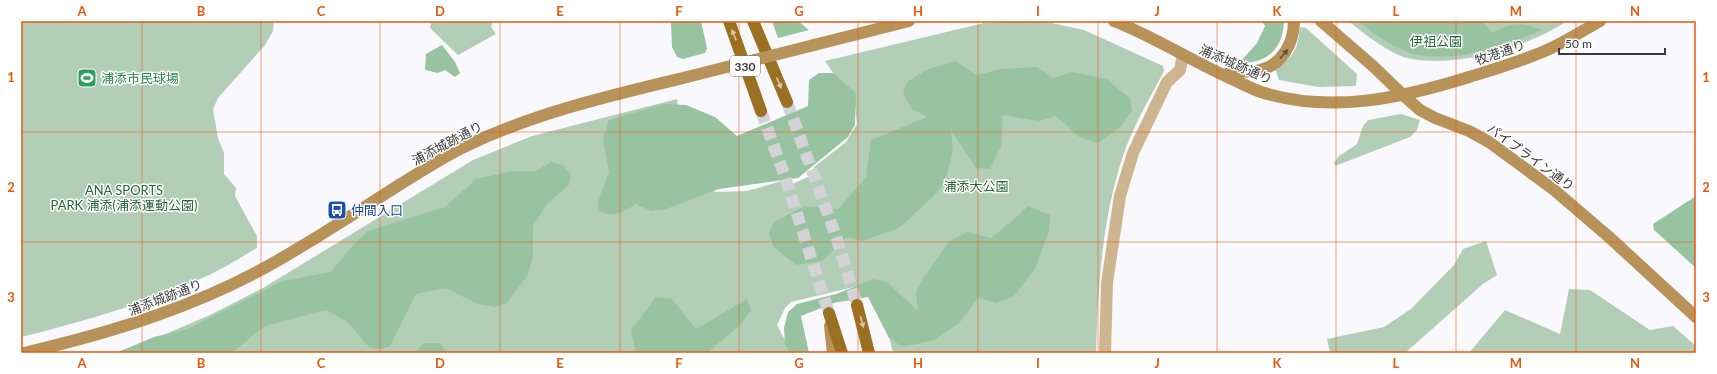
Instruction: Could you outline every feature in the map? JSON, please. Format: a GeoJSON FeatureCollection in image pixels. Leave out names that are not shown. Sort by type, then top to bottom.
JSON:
{"type":"FeatureCollection","features":[{"type":"Feature","properties":{"kind":"highway","name":"330"},"geometry":{"type":"LineString","coordinates":[[728,21],[761,111]]}},
{"type":"Feature","properties":{"kind":"highway","name":"330"},"geometry":{"type":"LineString","coordinates":[[753,21],[787,102]]}},
{"type":"Feature","properties":{"kind":"highway"},"geometry":{"type":"LineString","coordinates":[[857,305],[869,353]]}},
{"type":"Feature","properties":{"kind":"highway"},"geometry":{"type":"LineString","coordinates":[[829,313],[842,353]]}},
{"type":"Feature","properties":{"kind":"main road","name":"浦添城跡通り"},"geometry":{"type":"LineString","coordinates":[[24,353],[114,330],[166,312],[219,291],[288,255],[449,154],[504,129],[575,105],[909,21]]}},
{"type":"Feature","properties":{"kind":"main road","name":"浦添城跡通り"},"geometry":{"type":"LineString","coordinates":[[1114,21],[1223,75],[1260,91],[1282,98],[1301,101],[1357,103],[1403,95]]}},
{"type":"Feature","properties":{"kind":"main road"},"geometry":{"type":"LineString","coordinates":[[1223,75],[1239,71],[1260,70],[1274,63],[1288,48],[1292,41],[1294,21]]}},
{"type":"Feature","properties":{"kind":"main road","name":"パイプライン通り"},"geometry":{"type":"LineString","coordinates":[[1321,21],[1379,71],[1415,106],[1430,115],[1469,131],[1508,155],[1553,189],[1609,237],[1696,317]]}},
{"type":"Feature","properties":{"kind":"main road","name":"牧港通り"},"geometry":{"type":"LineString","coordinates":[[1403,95],[1446,84],[1515,63],[1558,45],[1600,21]]}},
{"type":"Feature","properties":{"kind":"main road"},"geometry":{"type":"LineString","coordinates":[[829,313],[833,353]]}},
{"type":"Feature","properties":{"kind":"street"},"geometry":{"type":"LineString","coordinates":[[1105,353],[1107,282],[1120,196],[1126,172],[1139,140],[1167,82],[1180,70],[1183,55]]}},
{"type":"Feature","properties":{"kind":"green space","name":"ANA SPORTS PARK 浦添(浦添運動公園)"},"geometry":{"type":"Polygon","coordinates":[[[21,21],[274,21],[273,31],[265,45],[218,98],[213,109],[218,138],[224,153],[224,174],[236,188],[235,196],[257,236],[257,248],[215,272],[140,303],[93,318],[21,337],[21,21]]]}},
{"type":"Feature","properties":{"kind":"green space"},"geometry":{"type":"Polygon","coordinates":[[[432,21],[493,21],[491,27],[496,34],[458,55],[430,28],[432,21]]]}},
{"type":"Feature","properties":{"kind":"green space"},"geometry":{"type":"Polygon","coordinates":[[[671,21],[701,21],[707,48],[705,53],[683,59],[677,57],[672,47],[671,21]]]}},
{"type":"Feature","properties":{"kind":"green space"},"geometry":{"type":"Polygon","coordinates":[[[772,21],[798,21],[809,30],[778,38],[772,21]]]}},
{"type":"Feature","properties":{"kind":"green space","name":"浦添大公園"},"geometry":{"type":"Polygon","coordinates":[[[1026,21],[1047,22],[1084,30],[1163,66],[1164,71],[1142,112],[1127,145],[1110,204],[1102,253],[1096,353],[893,353],[889,336],[866,284],[791,302],[785,308],[777,325],[792,353],[114,353],[149,341],[210,315],[263,288],[473,160],[532,136],[677,99],[687,158],[698,186],[716,192],[747,191],[782,181],[785,187],[815,174],[814,167],[846,142],[857,124],[855,105],[825,61],[984,23],[1026,21]]]}},
{"type":"Feature","properties":{"kind":"green space"},"geometry":{"type":"Polygon","coordinates":[[[1262,21],[1284,21],[1281,38],[1274,51],[1269,55],[1254,62],[1245,63],[1242,60],[1257,43],[1265,26],[1262,21]]]}},
{"type":"Feature","properties":{"kind":"green space","name":"伊祖公園"},"geometry":{"type":"Polygon","coordinates":[[[1348,21],[1567,21],[1551,31],[1512,47],[1468,58],[1446,61],[1426,61],[1407,58],[1392,52],[1348,21]]]}},
{"type":"Feature","properties":{"kind":"green space","name":"伊祖公園"},"geometry":{"type":"Polygon","coordinates":[[[1358,21],[1483,21],[1492,33],[1517,24],[1542,30],[1479,52],[1463,55],[1430,56],[1411,54],[1378,36],[1358,21]]]}},
{"type":"Feature","properties":{"kind":"green space"},"geometry":{"type":"Polygon","coordinates":[[[1300,27],[1306,28],[1357,74],[1356,86],[1318,87],[1279,80],[1275,69],[1287,60],[1294,52],[1298,42],[1300,27]]]}},
{"type":"Feature","properties":{"kind":"green space"},"geometry":{"type":"Polygon","coordinates":[[[442,45],[455,62],[460,73],[455,77],[445,70],[438,73],[425,70],[426,54],[442,45]]]}},
{"type":"Feature","properties":{"kind":"green space"},"geometry":{"type":"Polygon","coordinates":[[[955,61],[977,75],[1001,69],[1037,67],[1054,78],[1072,72],[1106,79],[1130,98],[1132,111],[1121,126],[1098,143],[1079,137],[1056,116],[1039,121],[1003,115],[1001,146],[990,169],[976,168],[951,130],[953,151],[945,182],[934,196],[899,228],[862,241],[847,237],[822,261],[796,265],[773,246],[769,232],[774,222],[805,206],[838,209],[866,177],[871,140],[927,117],[912,109],[903,94],[907,82],[926,70],[955,61]]]}},
{"type":"Feature","properties":{"kind":"green space"},"geometry":{"type":"Polygon","coordinates":[[[819,73],[833,73],[856,93],[855,125],[848,137],[798,178],[719,189],[666,209],[651,211],[636,204],[622,212],[614,214],[598,211],[599,199],[609,172],[603,139],[609,120],[664,104],[686,105],[715,117],[737,136],[808,106],[809,80],[819,73]]]}},
{"type":"Feature","properties":{"kind":"green space"},"geometry":{"type":"Polygon","coordinates":[[[1401,114],[1420,120],[1417,130],[1410,137],[1335,166],[1334,163],[1339,156],[1357,144],[1363,126],[1368,120],[1401,114]]]}},
{"type":"Feature","properties":{"kind":"green space"},"geometry":{"type":"Polygon","coordinates":[[[551,162],[563,165],[571,175],[569,185],[547,204],[533,226],[533,256],[527,276],[507,303],[495,307],[477,304],[446,288],[416,294],[390,346],[382,349],[370,347],[348,323],[326,310],[265,326],[234,351],[229,353],[116,353],[154,337],[187,329],[282,281],[331,272],[353,245],[368,231],[445,207],[476,179],[512,171],[536,171],[551,162]]]}},
{"type":"Feature","properties":{"kind":"green space"},"geometry":{"type":"Polygon","coordinates":[[[1696,196],[1696,268],[1654,230],[1653,224],[1696,196]]]}},
{"type":"Feature","properties":{"kind":"green space"},"geometry":{"type":"Polygon","coordinates":[[[1028,206],[1050,215],[1049,231],[1035,269],[1014,296],[997,303],[978,298],[960,322],[935,340],[903,347],[889,338],[868,297],[834,303],[801,316],[809,353],[790,353],[785,345],[784,328],[788,312],[797,304],[836,294],[874,279],[887,282],[918,311],[916,292],[923,278],[949,242],[967,232],[991,238],[1028,206]]]}},
{"type":"Feature","properties":{"kind":"green space"},"geometry":{"type":"Polygon","coordinates":[[[1486,241],[1497,275],[1483,284],[1405,353],[1330,353],[1327,339],[1384,327],[1411,309],[1454,265],[1463,249],[1486,241]]]}},
{"type":"Feature","properties":{"kind":"green space"},"geometry":{"type":"Polygon","coordinates":[[[1569,289],[1590,290],[1650,330],[1673,326],[1696,346],[1696,353],[1469,353],[1505,310],[1560,334],[1569,289]]]}},
{"type":"Feature","properties":{"kind":"green space"},"geometry":{"type":"Polygon","coordinates":[[[656,297],[672,299],[696,329],[747,299],[751,310],[741,324],[707,353],[636,353],[631,330],[656,297]]]}},
{"type":"Feature","properties":{"kind":"green space"},"geometry":{"type":"Polygon","coordinates":[[[424,343],[440,343],[447,353],[415,353],[424,343]]]}},
{"type":"Feature","properties":{"kind":"tunnel"},"geometry":{"type":"LineString","coordinates":[[787,102],[837,239],[857,305]]}},
{"type":"Feature","properties":{"kind":"tunnel"},"geometry":{"type":"LineString","coordinates":[[761,111],[784,174],[829,313]]}},
{"type":"Feature","properties":{"kind":"place","name":"浦添市民球場"},"geometry":{"type":"Point","coordinates":[87,78]}},
{"type":"Feature","properties":{"kind":"place","name":"仲間入口"},"geometry":{"type":"Point","coordinates":[337,210]}}]}
